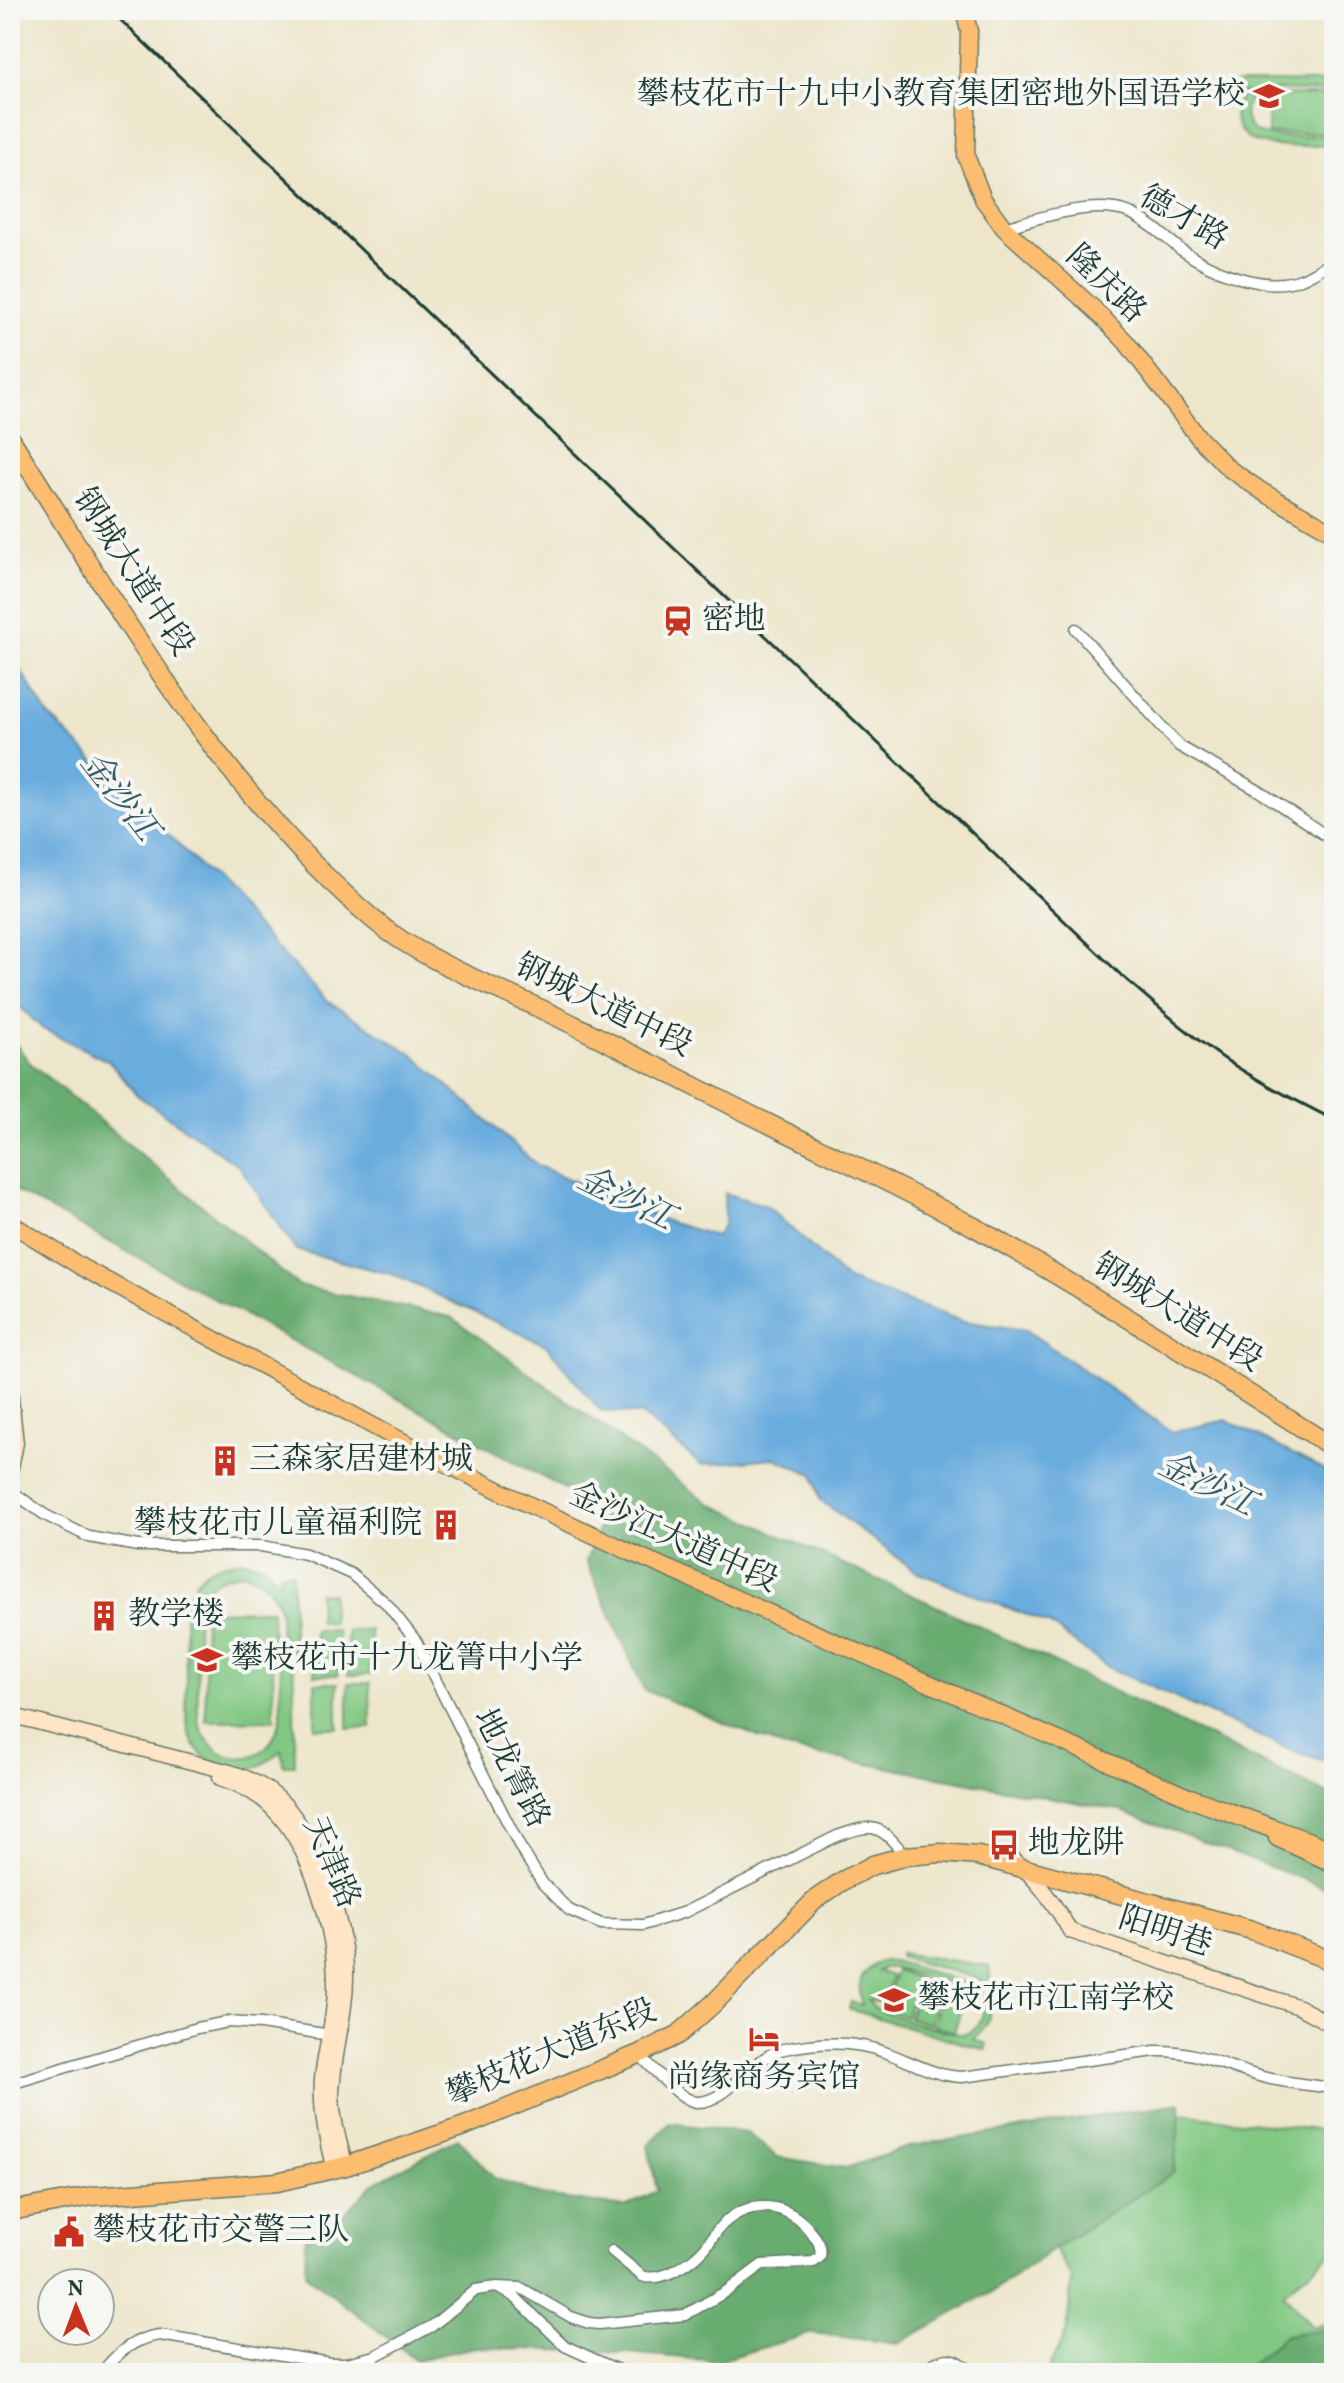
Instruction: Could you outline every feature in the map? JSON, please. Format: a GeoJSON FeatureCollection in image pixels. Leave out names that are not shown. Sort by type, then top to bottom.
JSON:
{"type":"FeatureCollection","features":[{"type":"Feature","properties":{"kind":"highway","name":"钢城大道中段"},"geometry":{"type":"LineString","coordinates":[[10,438],[161,675],[201,732],[309,860],[380,925],[439,961],[545,1010],[971,1225],[1055,1273],[1334,1448]]}},
{"type":"Feature","properties":{"kind":"highway"},"geometry":{"type":"LineString","coordinates":[[1190,1798],[1252,1824],[1334,1851]]}},
{"type":"Feature","properties":{"kind":"highway","name":"攀枝花大道东段"},"geometry":{"type":"LineString","coordinates":[[636,2051],[707,1995],[809,1891],[837,1871],[866,1857],[898,1847],[933,1844],[1009,1855],[1236,1917],[1334,1950]]}},
{"type":"Feature","properties":{"kind":"highway","name":"攀枝花大道东段"},"geometry":{"type":"LineString","coordinates":[[10,2211],[93,2196],[277,2182],[339,2163],[678,2035],[714,2003],[816,1899],[873,1865],[906,1856],[941,1853],[978,1856],[1252,1930],[1334,1962]]}},
{"type":"Feature","properties":{"kind":"highway","name":"攀枝花大道东段"},"geometry":{"type":"LineString","coordinates":[[10,2202],[91,2188],[275,2174],[339,2163]]}},
{"type":"Feature","properties":{"kind":"main road","name":"隆庆路"},"geometry":{"type":"LineString","coordinates":[[964,10],[969,31],[966,156],[983,199],[1004,228],[1126,342],[1199,438],[1228,468],[1334,533]]}},
{"type":"Feature","properties":{"kind":"main road","name":"金沙江大道中段"},"geometry":{"type":"LineString","coordinates":[[10,1223],[83,1268],[386,1433],[504,1493],[630,1552],[1190,1798]]}},
{"type":"Feature","properties":{"kind":"main road"},"geometry":{"type":"LineString","coordinates":[[10,1389],[16,1443],[10,1472]]}},
{"type":"Feature","properties":{"kind":"main road"},"geometry":{"type":"LineString","coordinates":[[10,1715],[238,1775],[270,1792],[291,1813],[320,1867],[344,1946],[346,1988],[332,2096],[339,2163]]}},
{"type":"Feature","properties":{"kind":"main road","name":"天津路"},"geometry":{"type":"LineString","coordinates":[[10,1725],[227,1781],[273,1808],[300,1848],[328,1925],[335,1988],[321,2098],[339,2163]]}},
{"type":"Feature","properties":{"kind":"main road"},"geometry":{"type":"LineString","coordinates":[[1252,1824],[1334,1864]]}},
{"type":"Feature","properties":{"kind":"main road","name":"阳明巷"},"geometry":{"type":"LineString","coordinates":[[1009,1855],[1025,1868],[1050,1899],[1070,1931],[1299,2007],[1334,2026]]}},
{"type":"Feature","properties":{"kind":"street","name":"德才路"},"geometry":{"type":"LineString","coordinates":[[1004,228],[1078,210],[1108,209],[1130,213],[1199,263],[1247,279],[1282,283],[1301,279],[1334,261]]}},
{"type":"Feature","properties":{"kind":"street"},"geometry":{"type":"LineString","coordinates":[[1076,629],[1179,746],[1259,791],[1334,841]]}},
{"type":"Feature","properties":{"kind":"street","name":"地龙箐路"},"geometry":{"type":"LineString","coordinates":[[10,1490],[45,1515],[89,1537],[138,1546],[261,1546],[306,1554],[351,1574],[386,1603],[416,1641],[520,1847],[543,1884],[569,1910],[601,1924],[643,1925],[685,1912],[857,1829],[886,1832],[898,1847]]}},
{"type":"Feature","properties":{"kind":"street"},"geometry":{"type":"LineString","coordinates":[[17,2082],[197,2028],[228,2022],[330,2035]]}},
{"type":"Feature","properties":{"kind":"street"},"geometry":{"type":"LineString","coordinates":[[636,2051],[684,2098],[697,2102],[722,2093],[767,2055],[783,2049],[828,2044],[869,2046],[934,2073],[962,2077],[1155,2051],[1176,2051],[1199,2055],[1278,2081],[1334,2088]]}},
{"type":"Feature","properties":{"kind":"street"},"geometry":{"type":"LineString","coordinates":[[102,2373],[125,2348],[160,2335],[330,2363],[361,2361],[432,2326],[476,2290],[496,2287],[521,2288],[571,2317],[589,2323],[678,2316],[693,2312],[762,2265],[814,2262],[821,2253],[817,2238],[797,2218],[781,2208],[761,2206],[732,2217],[695,2258],[661,2277],[642,2276],[612,2251]]}},
{"type":"Feature","properties":{"kind":"street"},"geometry":{"type":"LineString","coordinates":[[496,2287],[514,2296],[565,2346],[624,2373]]}},
{"type":"Feature","properties":{"kind":"street"},"geometry":{"type":"LineString","coordinates":[[918,2373],[935,2362],[952,2359],[959,2361],[971,2373]]}},
{"type":"Feature","properties":{"kind":"green space"},"geometry":{"type":"Polygon","coordinates":[[[1237,82],[1334,82],[1334,92],[1258,94],[1248,102],[1245,114],[1248,125],[1258,133],[1334,136],[1334,145],[1293,147],[1252,140],[1242,133],[1236,122],[1236,106],[1244,92],[1237,92],[1237,82]]]}},
{"type":"Feature","properties":{"kind":"green space"},"geometry":{"type":"Polygon","coordinates":[[[1268,95],[1334,95],[1334,133],[1268,133],[1268,95]]]}},
{"type":"Feature","properties":{"kind":"green space"},"geometry":{"type":"Polygon","coordinates":[[[10,1036],[30,1063],[299,1286],[451,1317],[709,1503],[947,1611],[1334,1797],[1334,1891],[1118,1810],[787,1749],[644,1690],[586,1561],[605,1511],[10,1188],[10,1036]]]}},
{"type":"Feature","properties":{"kind":"green space"},"geometry":{"type":"Polygon","coordinates":[[[244,1560],[262,1565],[279,1581],[280,1573],[292,1572],[295,1765],[283,1765],[282,1750],[256,1767],[242,1770],[226,1768],[204,1756],[190,1736],[186,1706],[185,1612],[197,1581],[212,1568],[244,1560]],[[233,1574],[211,1584],[202,1596],[197,1614],[198,1719],[205,1736],[215,1748],[228,1756],[241,1758],[254,1755],[266,1747],[281,1717],[280,1612],[267,1586],[250,1575],[233,1574]]]}},
{"type":"Feature","properties":{"kind":"green space"},"geometry":{"type":"Polygon","coordinates":[[[318,1593],[332,1593],[332,1622],[319,1622],[318,1593]]]}},
{"type":"Feature","properties":{"kind":"green space"},"geometry":{"type":"Polygon","coordinates":[[[272,1610],[274,1720],[206,1721],[204,1611],[272,1610]]]}},
{"type":"Feature","properties":{"kind":"green space"},"geometry":{"type":"Polygon","coordinates":[[[314,1630],[337,1630],[338,1675],[315,1675],[314,1630]]]}},
{"type":"Feature","properties":{"kind":"green space"},"geometry":{"type":"Polygon","coordinates":[[[347,1630],[370,1630],[370,1675],[348,1675],[347,1630]]]}},
{"type":"Feature","properties":{"kind":"green space"},"geometry":{"type":"Polygon","coordinates":[[[315,1683],[338,1683],[338,1728],[315,1728],[315,1683]]]}},
{"type":"Feature","properties":{"kind":"green space"},"geometry":{"type":"Polygon","coordinates":[[[348,1683],[370,1683],[371,1728],[348,1728],[348,1683]]]}},
{"type":"Feature","properties":{"kind":"green space"},"geometry":{"type":"Polygon","coordinates":[[[899,1953],[989,1966],[991,1990],[973,1977],[899,1957],[899,1953]]]}},
{"type":"Feature","properties":{"kind":"green space"},"geometry":{"type":"Polygon","coordinates":[[[893,1961],[974,1985],[988,2005],[988,2020],[973,2039],[987,2044],[985,2050],[849,2009],[851,2002],[862,2005],[859,1990],[862,1978],[876,1964],[893,1961]],[[892,1968],[877,1971],[892,1976],[883,2004],[868,2000],[874,2008],[959,2034],[972,2031],[981,2021],[980,2001],[970,1991],[892,1968]]]}},
{"type":"Feature","properties":{"kind":"green space"},"geometry":{"type":"Polygon","coordinates":[[[896,1971],[918,1978],[906,2017],[884,2010],[896,1971]]]}},
{"type":"Feature","properties":{"kind":"green space"},"geometry":{"type":"Polygon","coordinates":[[[920,1979],[942,1985],[930,2024],[909,2018],[920,1979]]]}},
{"type":"Feature","properties":{"kind":"green space"},"geometry":{"type":"Polygon","coordinates":[[[945,1986],[966,1993],[954,2032],[933,2025],[945,1986]]]}},
{"type":"Feature","properties":{"kind":"green space"},"geometry":{"type":"Polygon","coordinates":[[[1181,2103],[1174,2172],[992,2292],[898,2344],[813,2333],[717,2361],[626,2353],[476,2347],[416,2360],[305,2274],[306,2236],[329,2230],[374,2183],[458,2138],[494,2178],[544,2196],[625,2207],[657,2191],[648,2145],[670,2123],[747,2133],[777,2157],[846,2168],[911,2146],[1181,2103]]]}},
{"type":"Feature","properties":{"kind":"green space"},"geometry":{"type":"Polygon","coordinates":[[[1180,2114],[1334,2132],[1334,2248],[1283,2293],[1312,2327],[1334,2322],[1334,2373],[1046,2373],[1067,2331],[1072,2278],[1054,2249],[1174,2172],[1180,2114]]]}},
{"type":"Feature","properties":{"kind":"green space"},"geometry":{"type":"Polygon","coordinates":[[[1334,2328],[1334,2373],[1247,2373],[1248,2366],[1286,2335],[1334,2328]]]}},
{"type":"Feature","properties":{"kind":"water","name":"金沙江"},"geometry":{"type":"Polygon","coordinates":[[[10,653],[49,716],[179,845],[327,1001],[412,1054],[538,1166],[671,1223],[716,1236],[725,1223],[724,1193],[767,1206],[847,1280],[962,1321],[1026,1330],[1172,1432],[1227,1420],[1322,1469],[1334,1482],[1334,1764],[1290,1750],[1107,1667],[1049,1624],[917,1572],[820,1500],[813,1474],[774,1458],[701,1465],[642,1415],[600,1410],[546,1345],[394,1275],[296,1250],[239,1166],[137,1095],[110,1062],[43,1029],[10,997],[10,653]]]}},
{"type":"Feature","properties":{"kind":"railway"},"geometry":{"type":"LineString","coordinates":[[110,10],[1121,975],[1185,1030],[1226,1060],[1334,1120]]}},
{"type":"Feature","properties":{"kind":"place","name":"攀枝花市十九中小教育集团密地外国语学校"},"geometry":{"type":"Point","coordinates":[1269,96]}},
{"type":"Feature","properties":{"kind":"place","name":"密地"},"geometry":{"type":"Point","coordinates":[678,621]}},
{"type":"Feature","properties":{"kind":"place","name":"三森家居建材城"},"geometry":{"type":"Point","coordinates":[225,1461]}},
{"type":"Feature","properties":{"kind":"place","name":"攀枝花市儿童福利院"},"geometry":{"type":"Point","coordinates":[446,1525]}},
{"type":"Feature","properties":{"kind":"place","name":"教学楼"},"geometry":{"type":"Point","coordinates":[104,1616]}},
{"type":"Feature","properties":{"kind":"place","name":"攀枝花市十九龙箐中小学"},"geometry":{"type":"Point","coordinates":[207,1660]}},
{"type":"Feature","properties":{"kind":"place","name":"地龙阱"},"geometry":{"type":"Point","coordinates":[1004,1845]}},
{"type":"Feature","properties":{"kind":"place","name":"攀枝花市江南学校"},"geometry":{"type":"Point","coordinates":[894,2000]}},
{"type":"Feature","properties":{"kind":"place","name":"尚缘商务宾馆"},"geometry":{"type":"Point","coordinates":[764,2039]}},
{"type":"Feature","properties":{"kind":"place","name":"攀枝花市交警三队"},"geometry":{"type":"Point","coordinates":[69,2232]}}]}
